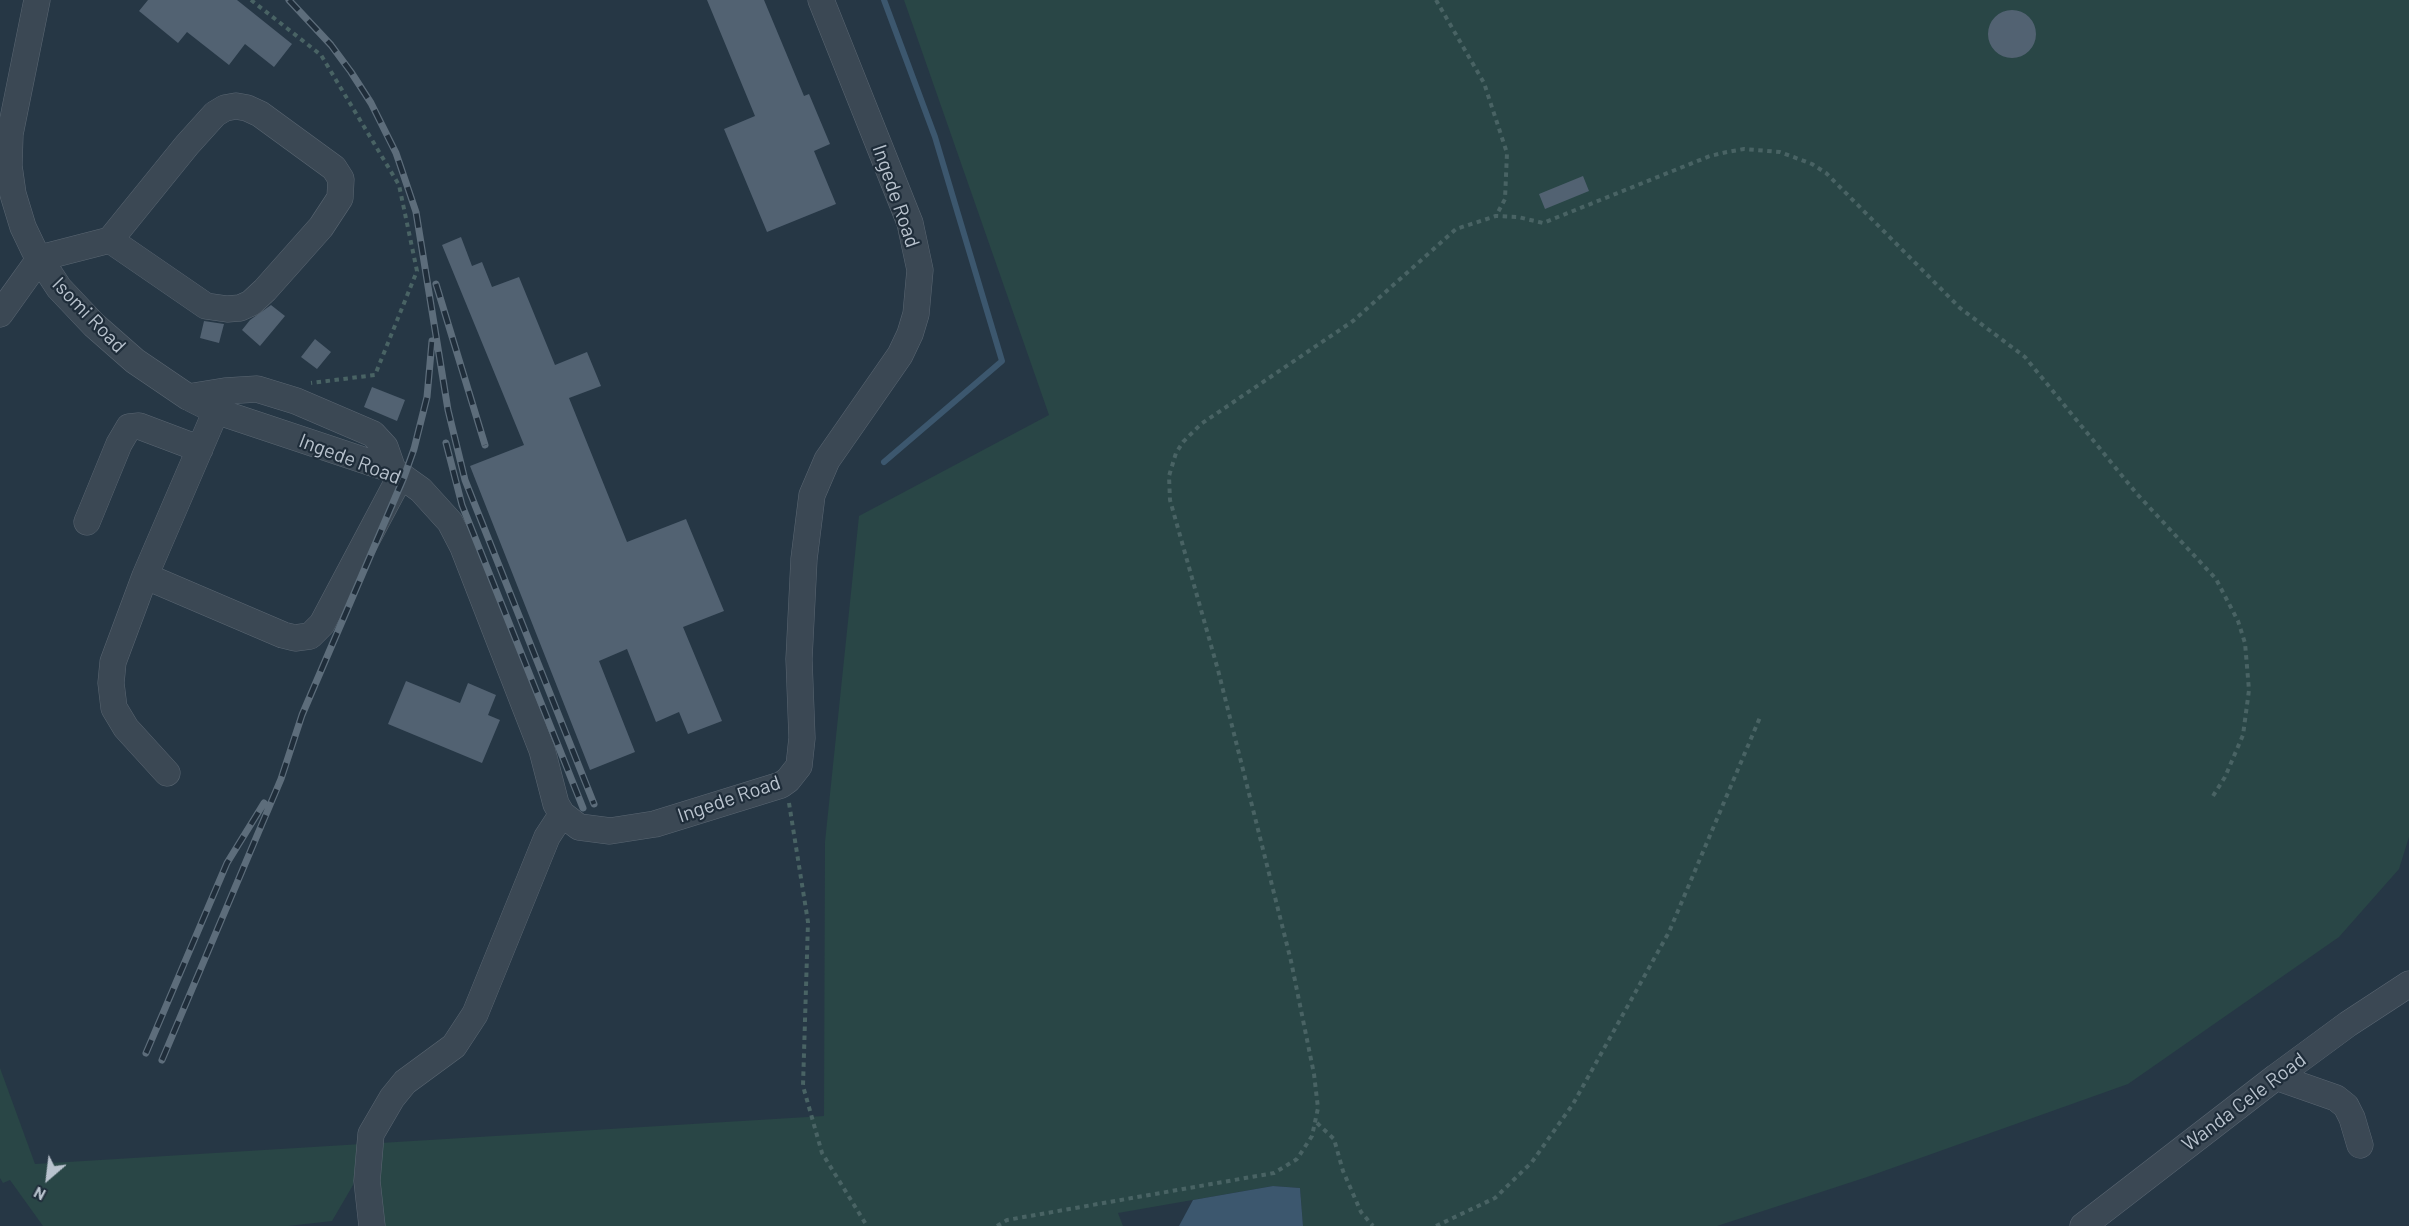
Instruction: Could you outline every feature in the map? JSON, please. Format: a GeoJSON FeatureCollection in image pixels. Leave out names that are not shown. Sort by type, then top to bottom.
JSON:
{"type":"FeatureCollection","features":[{"type":"Feature","properties":{"kind":"street","name":"Isomi Road"},"geometry":{"type":"LineString","coordinates":[[37,0],[4,163],[23,227],[59,288],[94,325],[135,361],[188,397]]}},
{"type":"Feature","properties":{"kind":"street","name":"Ingede Road"},"geometry":{"type":"LineString","coordinates":[[188,397],[216,411],[397,473],[422,490],[437,506],[450,522],[463,547],[542,750],[556,804],[562,814],[579,827],[610,831],[632,829],[717,806],[785,782],[799,766],[801,756],[799,659],[804,559],[812,495],[827,460],[900,355],[910,334],[919,293],[920,270],[910,223],[821,0]]}},
{"type":"Feature","properties":{"kind":"street"},"geometry":{"type":"LineString","coordinates":[[0,314],[40,258],[110,240],[187,145],[215,114],[225,108],[236,106],[260,114],[334,168],[341,179],[340,198],[321,227],[265,290],[251,303],[240,308],[226,309],[206,306],[110,240]]}},
{"type":"Feature","properties":{"kind":"street"},"geometry":{"type":"LineString","coordinates":[[145,576],[283,635],[295,638],[310,636],[322,624],[397,473],[385,447],[373,434],[306,405],[257,389],[188,397]]}},
{"type":"Feature","properties":{"kind":"street"},"geometry":{"type":"LineString","coordinates":[[167,773],[126,728],[114,708],[111,683],[113,662],[145,576],[216,411]]}},
{"type":"Feature","properties":{"kind":"street"},"geometry":{"type":"LineString","coordinates":[[87,522],[119,444],[129,426],[139,426],[200,449]]}},
{"type":"Feature","properties":{"kind":"street"},"geometry":{"type":"LineString","coordinates":[[372,1226],[367,1181],[371,1134],[392,1098],[405,1082],[454,1046],[476,1014],[546,837],[562,814]]}},
{"type":"Feature","properties":{"kind":"street","name":"Wanda Cele Road"},"geometry":{"type":"LineString","coordinates":[[2083,1226],[2276,1077],[2348,1024],[2409,984]]}},
{"type":"Feature","properties":{"kind":"street"},"geometry":{"type":"LineString","coordinates":[[2276,1077],[2336,1098],[2346,1106],[2360,1145]]}},
{"type":"Feature","properties":{"kind":"path"},"geometry":{"type":"LineString","coordinates":[[1436,0],[1484,83],[1507,153],[1505,199],[1496,216]]}},
{"type":"Feature","properties":{"kind":"path"},"geometry":{"type":"LineString","coordinates":[[997,1226],[1006,1220],[1274,1173],[1297,1159],[1312,1136],[1317,1123],[1318,1108],[1314,1074],[1291,961],[1218,670],[1170,500],[1169,476],[1176,453],[1183,442],[1201,424],[1353,321],[1456,229],[1496,216],[1518,217],[1543,223],[1710,156],[1744,149],[1780,152],[1812,164],[1826,173],[1960,308],[2025,357],[2137,494],[2216,579],[2228,599],[2241,632],[2249,667],[2250,690],[2243,735],[2225,777],[2213,796]]}},
{"type":"Feature","properties":{"kind":"path"},"geometry":{"type":"LineString","coordinates":[[1436,1226],[1495,1198],[1532,1162],[1573,1104],[1669,932],[1761,715]]}},
{"type":"Feature","properties":{"kind":"path"},"geometry":{"type":"LineString","coordinates":[[785,782],[808,922],[803,1086],[822,1153],[867,1226]]}},
{"type":"Feature","properties":{"kind":"path"},"geometry":{"type":"LineString","coordinates":[[1317,1123],[1334,1139],[1343,1171],[1361,1212],[1373,1226]]}},
{"type":"Feature","properties":{"kind":"green space"},"geometry":{"type":"Polygon","coordinates":[[[904,0],[2409,0],[2409,837],[2399,869],[2339,937],[2128,1084],[1867,1177],[1717,1226],[1303,1226],[1300,1188],[1273,1186],[1118,1213],[1123,1226],[384,1226],[375,1178],[380,1143],[824,1116],[825,842],[859,516],[1049,415],[904,0]]]}},
{"type":"Feature","properties":{"kind":"green space"},"geometry":{"type":"Polygon","coordinates":[[[0,1068],[35,1164],[362,1144],[353,1185],[332,1221],[288,1226],[43,1226],[10,1180],[3,1183],[0,1178],[0,1068]]]}},
{"type":"Feature","properties":{"kind":"water"},"geometry":{"type":"Polygon","coordinates":[[[1273,1186],[1300,1188],[1303,1226],[1179,1226],[1193,1200],[1273,1186]]]}},
{"type":"Feature","properties":{"kind":"building"},"geometry":{"type":"Polygon","coordinates":[[[148,0],[237,0],[292,44],[274,67],[245,44],[229,65],[187,32],[178,43],[139,11],[148,0]]]}},
{"type":"Feature","properties":{"kind":"building"},"geometry":{"type":"Polygon","coordinates":[[[707,0],[764,0],[804,96],[809,94],[830,144],[814,151],[836,204],[767,232],[724,129],[755,116],[707,0]]]}},
{"type":"Feature","properties":{"kind":"building"},"geometry":{"type":"Polygon","coordinates":[[[2012,10],[2029,17],[2036,34],[2029,51],[2012,58],[1995,51],[1988,34],[1995,17],[2012,10]]]}},
{"type":"Feature","properties":{"kind":"building"},"geometry":{"type":"Polygon","coordinates":[[[1583,176],[1589,191],[1545,209],[1539,194],[1583,176]]]}},
{"type":"Feature","properties":{"kind":"building"},"geometry":{"type":"Polygon","coordinates":[[[461,237],[472,266],[482,262],[492,287],[519,277],[555,365],[587,352],[601,386],[569,398],[627,542],[686,519],[724,611],[683,627],[722,721],[688,734],[679,712],[656,722],[627,649],[599,661],[635,752],[590,770],[470,466],[524,445],[442,245],[461,237]]]}},
{"type":"Feature","properties":{"kind":"building"},"geometry":{"type":"Polygon","coordinates":[[[271,305],[285,316],[260,346],[242,330],[250,320],[271,305]]]}},
{"type":"Feature","properties":{"kind":"building"},"geometry":{"type":"Polygon","coordinates":[[[204,321],[224,324],[219,343],[200,338],[204,321]]]}},
{"type":"Feature","properties":{"kind":"building"},"geometry":{"type":"Polygon","coordinates":[[[315,339],[331,352],[317,369],[301,357],[315,339]]]}},
{"type":"Feature","properties":{"kind":"building"},"geometry":{"type":"Polygon","coordinates":[[[372,387],[405,400],[397,421],[364,407],[372,387]]]}},
{"type":"Feature","properties":{"kind":"building"},"geometry":{"type":"Polygon","coordinates":[[[406,681],[460,703],[468,683],[496,695],[488,715],[500,720],[482,763],[388,724],[406,681]]]}},
{"type":"Feature","properties":{"kind":"waterway"},"geometry":{"type":"LineString","coordinates":[[884,0],[935,137],[1002,361],[884,462]]}},
{"type":"Feature","properties":{"kind":"railway"},"geometry":{"type":"LineString","coordinates":[[289,0],[331,45],[351,72],[371,103],[396,153],[416,212],[448,410],[465,480],[594,804]]}},
{"type":"Feature","properties":{"kind":"railway"},"geometry":{"type":"LineString","coordinates":[[436,284],[485,445]]}},
{"type":"Feature","properties":{"kind":"railway"},"geometry":{"type":"LineString","coordinates":[[162,1060],[281,779],[302,715],[404,477],[414,449],[427,397],[432,341]]}},
{"type":"Feature","properties":{"kind":"railway"},"geometry":{"type":"LineString","coordinates":[[446,443],[462,505],[583,808]]}},
{"type":"Feature","properties":{"kind":"railway"},"geometry":{"type":"LineString","coordinates":[[146,1053],[227,863],[264,803]]}}]}
